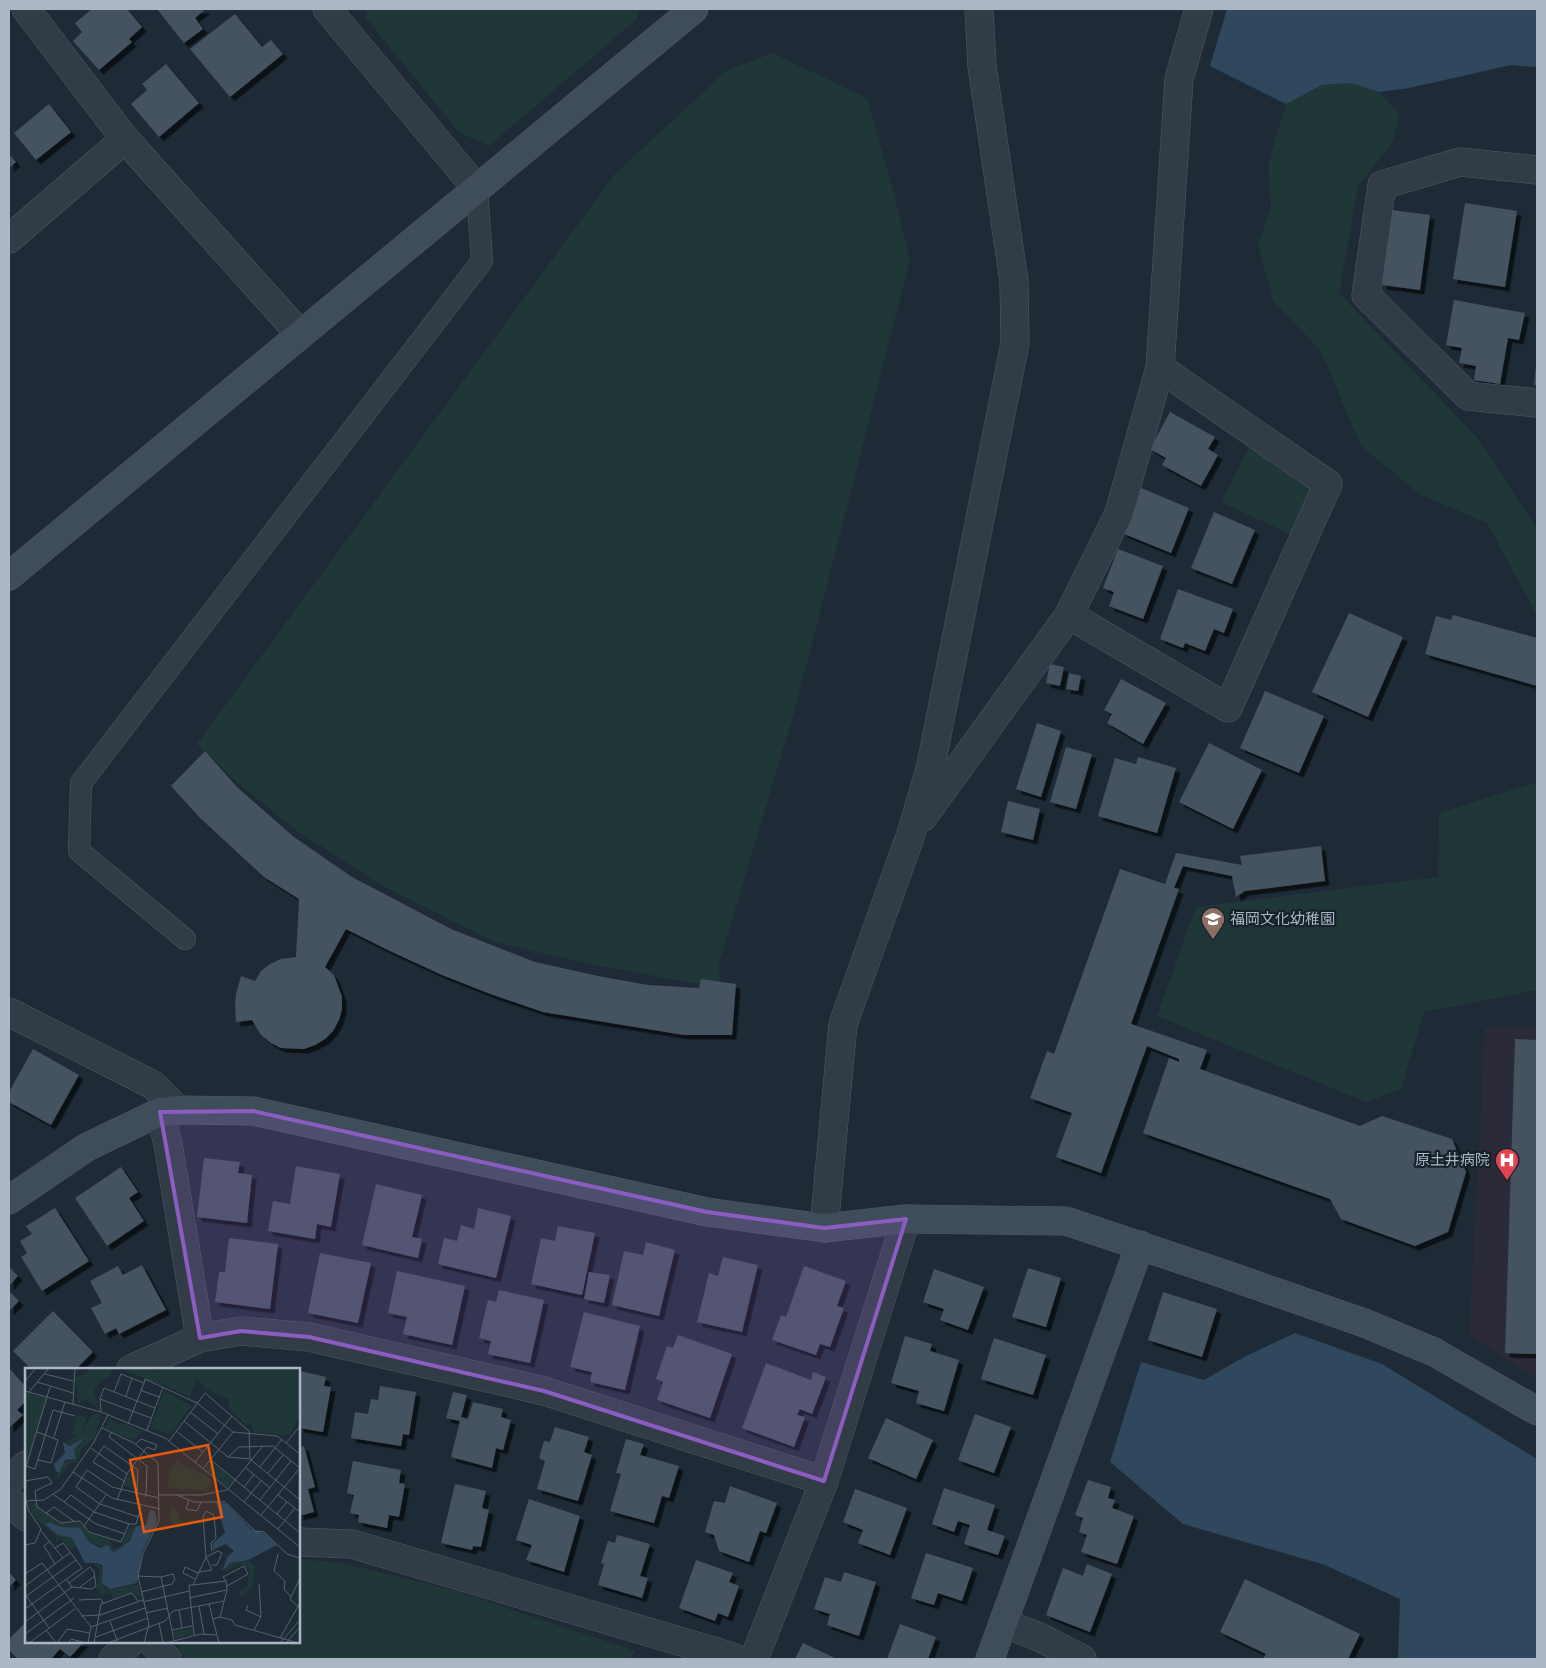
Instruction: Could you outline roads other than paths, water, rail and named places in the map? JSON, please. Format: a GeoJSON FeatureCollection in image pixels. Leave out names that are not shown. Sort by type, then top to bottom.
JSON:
{"type":"FeatureCollection","features":[{"type":"Feature","properties":{"kind":"street"},"geometry":{"type":"LineString","coordinates":[[26,9],[125,139],[300,334]]}},
{"type":"Feature","properties":{"kind":"street"},"geometry":{"type":"LineString","coordinates":[[327,9],[477,189]]}},
{"type":"Feature","properties":{"kind":"street"},"geometry":{"type":"LineString","coordinates":[[9,576],[694,9]]}},
{"type":"Feature","properties":{"kind":"street"},"geometry":{"type":"LineString","coordinates":[[824,1228],[842,1024],[911,834],[931,766],[1015,343],[1014,281],[982,66],[979,9]]}},
{"type":"Feature","properties":{"kind":"street"},"geometry":{"type":"LineString","coordinates":[[911,834],[1069,615],[1119,513],[1160,368],[1179,79],[1199,9]]}},
{"type":"Feature","properties":{"kind":"street"},"geometry":{"type":"LineString","coordinates":[[9,239],[125,139]]}},
{"type":"Feature","properties":{"kind":"street"},"geometry":{"type":"LineString","coordinates":[[1537,170],[1460,162],[1382,185],[1366,295],[1468,396],[1537,403]]}},
{"type":"Feature","properties":{"kind":"street"},"geometry":{"type":"LineString","coordinates":[[1069,615],[1228,708],[1328,484],[1160,368]]}},
{"type":"Feature","properties":{"kind":"street"},"geometry":{"type":"LineString","coordinates":[[9,1012],[153,1085],[169,1111],[168,1144],[200,1338]]}},
{"type":"Feature","properties":{"kind":"street"},"geometry":{"type":"LineString","coordinates":[[9,1200],[87,1147],[169,1111],[253,1110],[707,1212],[824,1228],[906,1220],[1066,1221],[1367,1324],[1434,1352],[1537,1411]]}},
{"type":"Feature","properties":{"kind":"street"},"geometry":{"type":"LineString","coordinates":[[754,1659],[824,1481],[906,1220]]}},
{"type":"Feature","properties":{"kind":"street"},"geometry":{"type":"LineString","coordinates":[[990,1659],[1140,1245]]}},
{"type":"Feature","properties":{"kind":"street"},"geometry":{"type":"LineString","coordinates":[[133,1368],[200,1338],[241,1331],[309,1337],[544,1391],[824,1481]]}},
{"type":"Feature","properties":{"kind":"street"},"geometry":{"type":"LineString","coordinates":[[9,1481],[25,1466]]}},
{"type":"Feature","properties":{"kind":"street"},"geometry":{"type":"LineString","coordinates":[[9,1500],[25,1516]]}},
{"type":"Feature","properties":{"kind":"street"},"geometry":{"type":"LineString","coordinates":[[300,1542],[352,1544],[736,1659]]}},
{"type":"Feature","properties":{"kind":"street"},"geometry":{"type":"LineString","coordinates":[[1004,1623],[1039,1637],[1082,1659]]}},
{"type":"Feature","properties":{"kind":"street"},"geometry":{"type":"LineString","coordinates":[[113,1659],[130,1643]]}},
{"type":"Feature","properties":{"kind":"street"},"geometry":{"type":"LineString","coordinates":[[153,1643],[167,1659]]}},
{"type":"Feature","properties":{"kind":"lane"},"geometry":{"type":"LineString","coordinates":[[185,939],[79,852],[81,783],[482,261],[477,189]]}},
{"type":"Feature","properties":{"kind":"place","name":"福岡文化幼稚園"},"geometry":{"type":"Point","coordinates":[1213,940]}},
{"type":"Feature","properties":{"kind":"place","name":"原土井病院"},"geometry":{"type":"Point","coordinates":[1507,1181]}}]}
